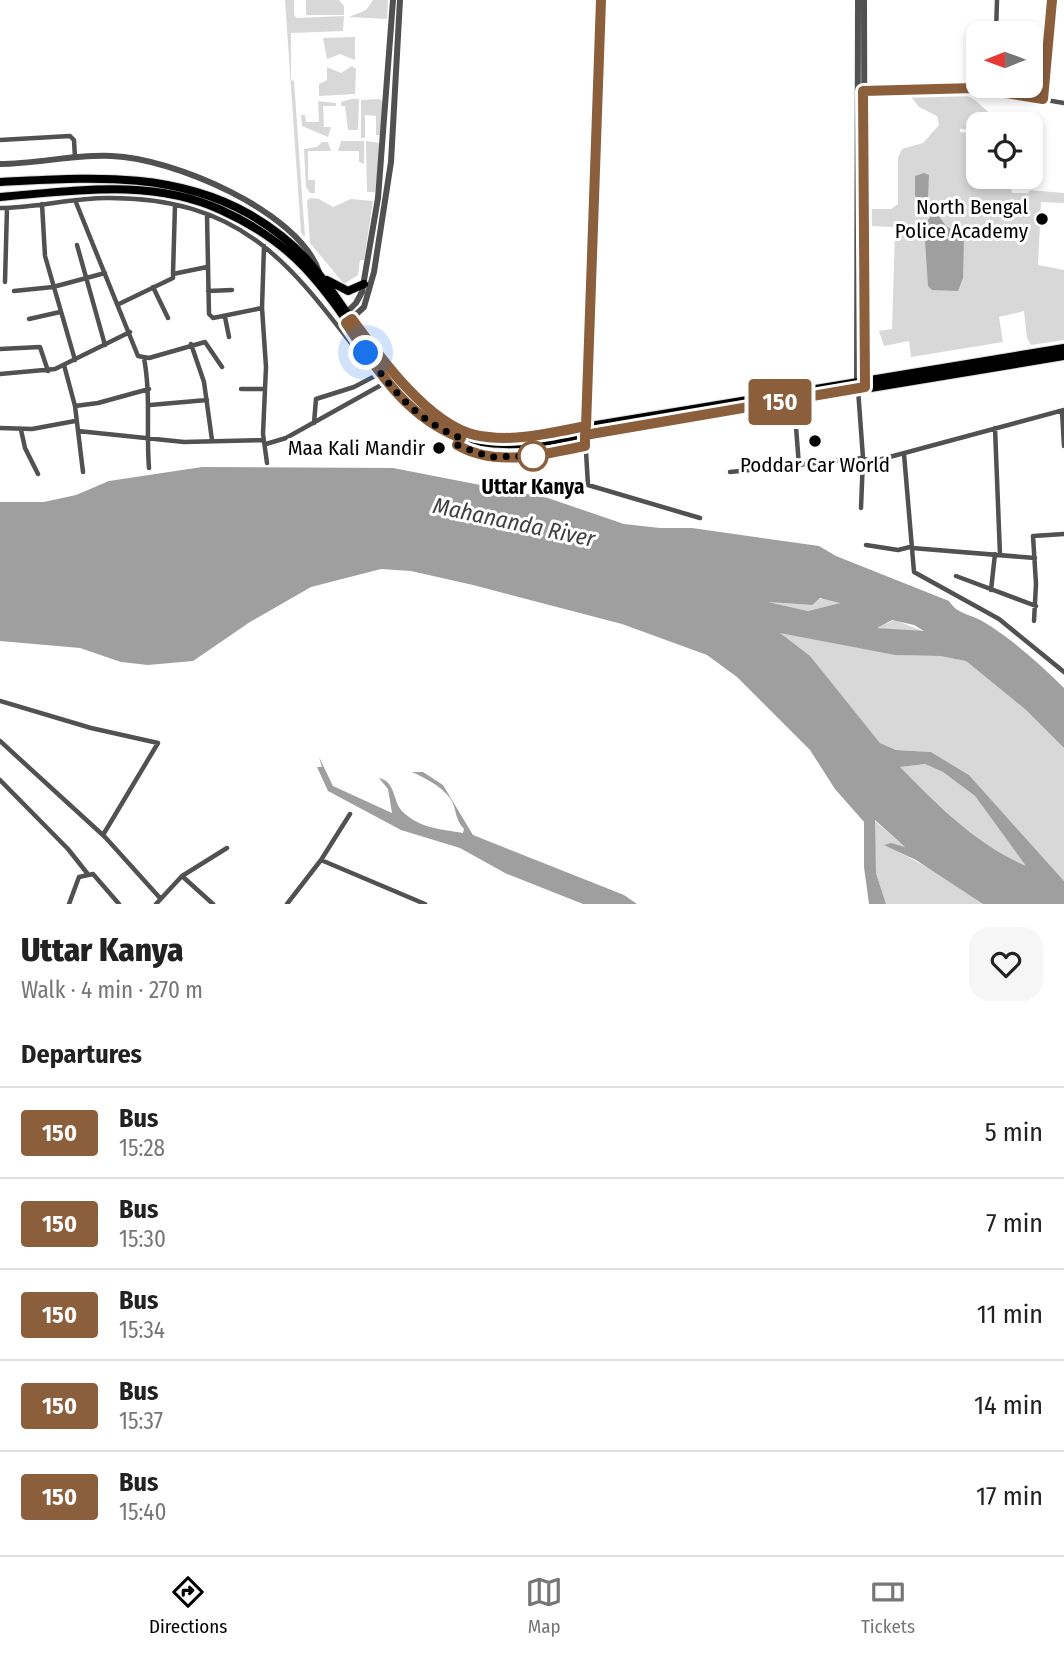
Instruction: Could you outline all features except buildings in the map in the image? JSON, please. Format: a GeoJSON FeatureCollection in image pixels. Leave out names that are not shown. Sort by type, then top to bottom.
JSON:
{"type":"FeatureCollection","features":[{"type":"Feature","properties":{"kind":"main road"},"geometry":{"type":"LineString","coordinates":[[0,182],[111,177],[177,186],[221,200],[250,215],[280,235],[319,274],[344,290],[355,290],[364,285]]}},
{"type":"Feature","properties":{"kind":"main road"},"geometry":{"type":"LineString","coordinates":[[0,197],[116,188],[165,193],[210,205],[260,231],[291,254],[379,357],[460,434],[517,437],[586,430],[794,399],[861,384],[1064,356]]}},
{"type":"Feature","properties":{"kind":"main road"},"geometry":{"type":"LineString","coordinates":[[319,274],[378,374],[410,408],[432,425],[498,450],[526,449],[566,442],[586,430],[1064,348]]}},
{"type":"Feature","properties":{"kind":"street"},"geometry":{"type":"LineString","coordinates":[[382,198],[393,0]]}},
{"type":"Feature","properties":{"kind":"street"},"geometry":{"type":"LineString","coordinates":[[345,320],[367,301],[398,65],[400,0]]}},
{"type":"Feature","properties":{"kind":"street"},"geometry":{"type":"LineString","coordinates":[[601,0],[585,446],[588,485],[700,518]]}},
{"type":"Feature","properties":{"kind":"street"},"geometry":{"type":"LineString","coordinates":[[858,0],[863,458],[861,508]]}},
{"type":"Feature","properties":{"kind":"street"},"geometry":{"type":"LineString","coordinates":[[861,384],[864,0]]}},
{"type":"Feature","properties":{"kind":"street"},"geometry":{"type":"LineString","coordinates":[[996,21],[997,0]]}},
{"type":"Feature","properties":{"kind":"street"},"geometry":{"type":"LineString","coordinates":[[1043,99],[1052,0]]}},
{"type":"Feature","properties":{"kind":"street"},"geometry":{"type":"LineString","coordinates":[[389,65],[398,65]]}},
{"type":"Feature","properties":{"kind":"street"},"geometry":{"type":"LineString","coordinates":[[863,91],[974,88],[1064,103]]}},
{"type":"Feature","properties":{"kind":"street"},"geometry":{"type":"LineString","coordinates":[[0,140],[70,136],[74,140],[75,159]]}},
{"type":"Feature","properties":{"kind":"street"},"geometry":{"type":"LineString","coordinates":[[0,164],[122,157],[176,169],[219,187],[290,232],[316,262],[319,274]]}},
{"type":"Feature","properties":{"kind":"street"},"geometry":{"type":"LineString","coordinates":[[0,208],[75,200],[132,198],[175,205],[207,215],[230,224],[264,246],[345,320]]}},
{"type":"Feature","properties":{"kind":"street"},"geometry":{"type":"LineString","coordinates":[[75,200],[131,332],[138,356],[144,358],[191,344],[208,344],[222,367]]}},
{"type":"Feature","properties":{"kind":"street"},"geometry":{"type":"LineString","coordinates":[[42,204],[44,256],[75,360]]}},
{"type":"Feature","properties":{"kind":"street"},"geometry":{"type":"LineString","coordinates":[[119,304],[173,278],[175,205]]}},
{"type":"Feature","properties":{"kind":"street"},"geometry":{"type":"LineString","coordinates":[[5,282],[7,208]]}},
{"type":"Feature","properties":{"kind":"street"},"geometry":{"type":"LineString","coordinates":[[207,215],[209,314],[213,318],[225,317],[262,308]]}},
{"type":"Feature","properties":{"kind":"street"},"geometry":{"type":"LineString","coordinates":[[77,245],[105,345]]}},
{"type":"Feature","properties":{"kind":"street"},"geometry":{"type":"LineString","coordinates":[[264,246],[262,308],[266,349],[267,463]]}},
{"type":"Feature","properties":{"kind":"street"},"geometry":{"type":"LineString","coordinates":[[173,274],[207,267]]}},
{"type":"Feature","properties":{"kind":"street"},"geometry":{"type":"LineString","coordinates":[[345,320],[359,299],[370,272]]}},
{"type":"Feature","properties":{"kind":"street"},"geometry":{"type":"LineString","coordinates":[[14,291],[53,288],[105,273]]}},
{"type":"Feature","properties":{"kind":"street"},"geometry":{"type":"LineString","coordinates":[[153,287],[168,318]]}},
{"type":"Feature","properties":{"kind":"street"},"geometry":{"type":"LineString","coordinates":[[208,291],[232,290]]}},
{"type":"Feature","properties":{"kind":"street"},"geometry":{"type":"LineString","coordinates":[[29,319],[61,312]]}},
{"type":"Feature","properties":{"kind":"street"},"geometry":{"type":"LineString","coordinates":[[225,317],[229,337]]}},
{"type":"Feature","properties":{"kind":"street"},"geometry":{"type":"LineString","coordinates":[[0,374],[48,371],[131,332]]}},
{"type":"Feature","properties":{"kind":"street"},"geometry":{"type":"LineString","coordinates":[[191,344],[207,400],[212,440]]}},
{"type":"Feature","properties":{"kind":"street"},"geometry":{"type":"LineString","coordinates":[[0,348],[40,347],[48,371]]}},
{"type":"Feature","properties":{"kind":"street"},"geometry":{"type":"LineString","coordinates":[[144,358],[149,388],[146,436],[149,468]]}},
{"type":"Feature","properties":{"kind":"street"},"geometry":{"type":"LineString","coordinates":[[64,365],[75,406],[83,472]]}},
{"type":"Feature","properties":{"kind":"street"},"geometry":{"type":"LineString","coordinates":[[314,423],[316,399],[354,387],[378,374]]}},
{"type":"Feature","properties":{"kind":"street"},"geometry":{"type":"LineString","coordinates":[[78,431],[184,442],[265,442],[286,438],[385,383]]}},
{"type":"Feature","properties":{"kind":"street"},"geometry":{"type":"LineString","coordinates":[[75,406],[98,403],[121,394],[149,388]]}},
{"type":"Feature","properties":{"kind":"street"},"geometry":{"type":"LineString","coordinates":[[240,389],[265,389]]}},
{"type":"Feature","properties":{"kind":"street"},"geometry":{"type":"LineString","coordinates":[[794,399],[799,466]]}},
{"type":"Feature","properties":{"kind":"street"},"geometry":{"type":"LineString","coordinates":[[149,405],[207,400]]}},
{"type":"Feature","properties":{"kind":"street"},"geometry":{"type":"LineString","coordinates":[[730,472],[863,458],[872,462],[1063,411],[1064,446]]}},
{"type":"Feature","properties":{"kind":"street"},"geometry":{"type":"LineString","coordinates":[[0,428],[21,430],[75,421]]}},
{"type":"Feature","properties":{"kind":"street"},"geometry":{"type":"LineString","coordinates":[[991,590],[997,554],[995,428]]}},
{"type":"Feature","properties":{"kind":"street"},"geometry":{"type":"LineString","coordinates":[[21,430],[25,448],[38,474]]}},
{"type":"Feature","properties":{"kind":"street"},"geometry":{"type":"LineString","coordinates":[[460,434],[457,445],[499,458],[529,457],[585,446]]}},
{"type":"Feature","properties":{"kind":"street"},"geometry":{"type":"LineString","coordinates":[[904,454],[912,568],[916,574],[992,614],[1064,672]]}},
{"type":"Feature","properties":{"kind":"street"},"geometry":{"type":"LineString","coordinates":[[1034,621],[1034,535],[1064,534]]}},
{"type":"Feature","properties":{"kind":"street"},"geometry":{"type":"LineString","coordinates":[[866,545],[898,550],[911,547],[1035,558]]}},
{"type":"Feature","properties":{"kind":"street"},"geometry":{"type":"LineString","coordinates":[[956,576],[1036,606]]}},
{"type":"Feature","properties":{"kind":"street"},"geometry":{"type":"LineString","coordinates":[[0,701],[91,728],[158,743],[140,778],[103,835]]}},
{"type":"Feature","properties":{"kind":"street"},"geometry":{"type":"LineString","coordinates":[[0,741],[103,835],[160,898]]}},
{"type":"Feature","properties":{"kind":"street"},"geometry":{"type":"LineString","coordinates":[[0,780],[76,858],[87,873]]}},
{"type":"Feature","properties":{"kind":"street"},"geometry":{"type":"LineString","coordinates":[[287,904],[321,860],[350,814]]}},
{"type":"Feature","properties":{"kind":"street"},"geometry":{"type":"LineString","coordinates":[[156,904],[182,876],[227,848]]}},
{"type":"Feature","properties":{"kind":"street"},"geometry":{"type":"LineString","coordinates":[[321,860],[425,904]]}},
{"type":"Feature","properties":{"kind":"street"},"geometry":{"type":"LineString","coordinates":[[69,904],[79,877],[87,873],[93,874],[119,904]]}},
{"type":"Feature","properties":{"kind":"street"},"geometry":{"type":"LineString","coordinates":[[182,876],[213,904]]}},
{"type":"Feature","properties":{"kind":"shaded area"},"geometry":{"type":"Polygon","coordinates":[[[285,0],[294,0],[294,15],[297,18],[344,16],[343,31],[291,33],[291,80],[294,81],[305,237],[301,233],[285,0]]]}},
{"type":"Feature","properties":{"kind":"shaded area"},"geometry":{"type":"Polygon","coordinates":[[[306,0],[339,0],[344,6],[344,15],[306,15],[306,0]]]}},
{"type":"Feature","properties":{"kind":"shaded area"},"geometry":{"type":"Polygon","coordinates":[[[373,0],[388,0],[387,19],[349,17],[366,10],[373,0]]]}},
{"type":"Feature","properties":{"kind":"shaded area"},"geometry":{"type":"Polygon","coordinates":[[[355,37],[355,60],[340,54],[327,59],[323,38],[355,37]]]}},
{"type":"Feature","properties":{"kind":"shaded area"},"geometry":{"type":"Polygon","coordinates":[[[352,66],[356,69],[355,94],[319,96],[319,84],[327,80],[327,67],[341,73],[352,66]]]}},
{"type":"Feature","properties":{"kind":"shaded area"},"geometry":{"type":"Polygon","coordinates":[[[960,93],[988,112],[966,112],[966,129],[960,129],[960,132],[966,133],[966,189],[1011,189],[1012,193],[1028,193],[1030,190],[1064,193],[1064,203],[1041,202],[1038,265],[1064,270],[1064,340],[1031,345],[1027,338],[1024,311],[999,317],[1003,342],[911,357],[909,341],[884,346],[879,331],[892,329],[895,232],[893,227],[870,226],[871,209],[891,209],[898,204],[898,158],[902,149],[923,143],[939,125],[937,116],[919,107],[909,94],[960,93]]]}},
{"type":"Feature","properties":{"kind":"shaded area"},"geometry":{"type":"Polygon","coordinates":[[[359,99],[358,130],[348,130],[345,106],[341,106],[341,102],[359,99]]]}},
{"type":"Feature","properties":{"kind":"shaded area"},"geometry":{"type":"Polygon","coordinates":[[[361,100],[383,101],[381,135],[376,135],[376,116],[365,115],[365,138],[361,138],[361,100]]]}},
{"type":"Feature","properties":{"kind":"shaded area"},"geometry":{"type":"Polygon","coordinates":[[[318,101],[336,103],[336,106],[323,106],[324,127],[331,127],[328,137],[302,126],[301,115],[305,115],[306,122],[319,122],[318,101]]]}},
{"type":"Feature","properties":{"kind":"shaded area"},"geometry":{"type":"Polygon","coordinates":[[[341,141],[364,141],[364,164],[359,162],[359,151],[338,151],[341,141]]]}},
{"type":"Feature","properties":{"kind":"shaded area"},"geometry":{"type":"Polygon","coordinates":[[[366,141],[381,143],[375,192],[367,192],[366,141]]]}},
{"type":"Feature","properties":{"kind":"shaded area"},"geometry":{"type":"Polygon","coordinates":[[[322,142],[328,142],[331,151],[308,151],[308,180],[315,180],[315,193],[310,193],[306,187],[304,149],[317,147],[322,142]]]}},
{"type":"Feature","properties":{"kind":"shaded area"},"geometry":{"type":"Polygon","coordinates":[[[310,198],[319,199],[333,207],[351,199],[373,201],[364,260],[360,260],[358,275],[344,284],[310,243],[307,201],[310,198]]]}},
{"type":"Feature","properties":{"kind":"shaded area"},"geometry":{"type":"Polygon","coordinates":[[[825,598],[840,603],[808,611],[768,602],[812,605],[814,600],[825,598]]]}},
{"type":"Feature","properties":{"kind":"shaded area"},"geometry":{"type":"Polygon","coordinates":[[[895,620],[925,632],[876,628],[895,620]]]}},
{"type":"Feature","properties":{"kind":"shaded area"},"geometry":{"type":"Polygon","coordinates":[[[779,632],[896,655],[940,656],[966,661],[1026,710],[1064,748],[1064,881],[969,775],[931,752],[896,750],[880,743],[833,685],[779,632]]]}},
{"type":"Feature","properties":{"kind":"shaded area"},"geometry":{"type":"Polygon","coordinates":[[[925,764],[943,772],[975,796],[1027,867],[973,834],[899,767],[925,764]]]}},
{"type":"Feature","properties":{"kind":"shaded area"},"geometry":{"type":"Polygon","coordinates":[[[874,820],[905,847],[885,844],[957,884],[983,904],[886,904],[876,873],[874,820]]]}},
{"type":"Feature","properties":{"kind":"water"},"geometry":{"type":"Polygon","coordinates":[[[924,173],[929,175],[928,197],[919,200],[915,196],[915,176],[924,173]]]}},
{"type":"Feature","properties":{"kind":"water"},"geometry":{"type":"Polygon","coordinates":[[[938,215],[946,226],[964,237],[963,278],[958,291],[932,290],[928,286],[924,225],[931,216],[938,215]]]}},
{"type":"Feature","properties":{"kind":"water","name":"Mahananda River"},"geometry":{"type":"Polygon","coordinates":[[[202,467],[393,468],[548,498],[624,524],[692,528],[819,546],[836,556],[949,601],[960,611],[982,621],[1014,643],[1064,688],[1064,748],[1026,710],[966,661],[940,656],[895,655],[780,633],[810,656],[880,743],[896,750],[931,752],[969,775],[1064,881],[1064,904],[983,904],[916,860],[884,845],[891,843],[905,847],[875,820],[876,873],[886,904],[869,904],[864,867],[864,822],[835,789],[810,750],[737,677],[707,655],[622,624],[473,585],[411,571],[381,569],[311,587],[250,622],[193,661],[148,665],[121,662],[80,648],[0,641],[0,502],[44,502],[76,495],[109,481],[202,467]],[[820,598],[812,605],[768,602],[808,611],[840,603],[820,598]],[[892,620],[877,628],[924,631],[914,625],[892,620]],[[925,764],[900,767],[974,835],[1026,866],[975,796],[943,772],[925,764]]]}},
{"type":"Feature","properties":{"kind":"water"},"geometry":{"type":"Polygon","coordinates":[[[319,757],[333,786],[392,813],[388,789],[379,778],[385,780],[392,788],[400,809],[411,818],[432,828],[463,833],[464,829],[450,798],[437,786],[412,772],[423,772],[443,785],[473,835],[624,895],[637,904],[583,904],[505,873],[460,848],[401,830],[328,791],[317,767],[322,767],[319,757]]]}},
{"type":"Feature","properties":{"kind":"bus line","name":"150"},"geometry":{"type":"LineString","coordinates":[[601,0],[586,426],[517,437],[475,435],[460,430],[430,408],[379,357],[352,319],[346,323],[407,406],[432,425],[461,438],[457,445],[481,455],[499,458],[529,457],[585,446],[585,435],[865,387],[863,91],[974,88],[1043,99],[1052,0]]}},
{"type":"Feature","properties":{"kind":"place","name":"North Bengal Police Academy"},"geometry":{"type":"Point","coordinates":[1042,219]}},
{"type":"Feature","properties":{"kind":"place","name":"Poddar Car World"},"geometry":{"type":"Point","coordinates":[815,441]}},
{"type":"Feature","properties":{"kind":"place","name":"Maa Kali Mandir"},"geometry":{"type":"Point","coordinates":[439,448]}},
{"type":"Feature","properties":{"kind":"place","name":"Uttar Kanya"},"geometry":{"type":"Point","coordinates":[533,456]}},
{"type":"Feature","properties":{"kind":"route"},"geometry":{"type":"LineString","coordinates":[[366,353],[407,406],[432,425],[461,438],[457,445],[490,457],[533,456]]}}]}
